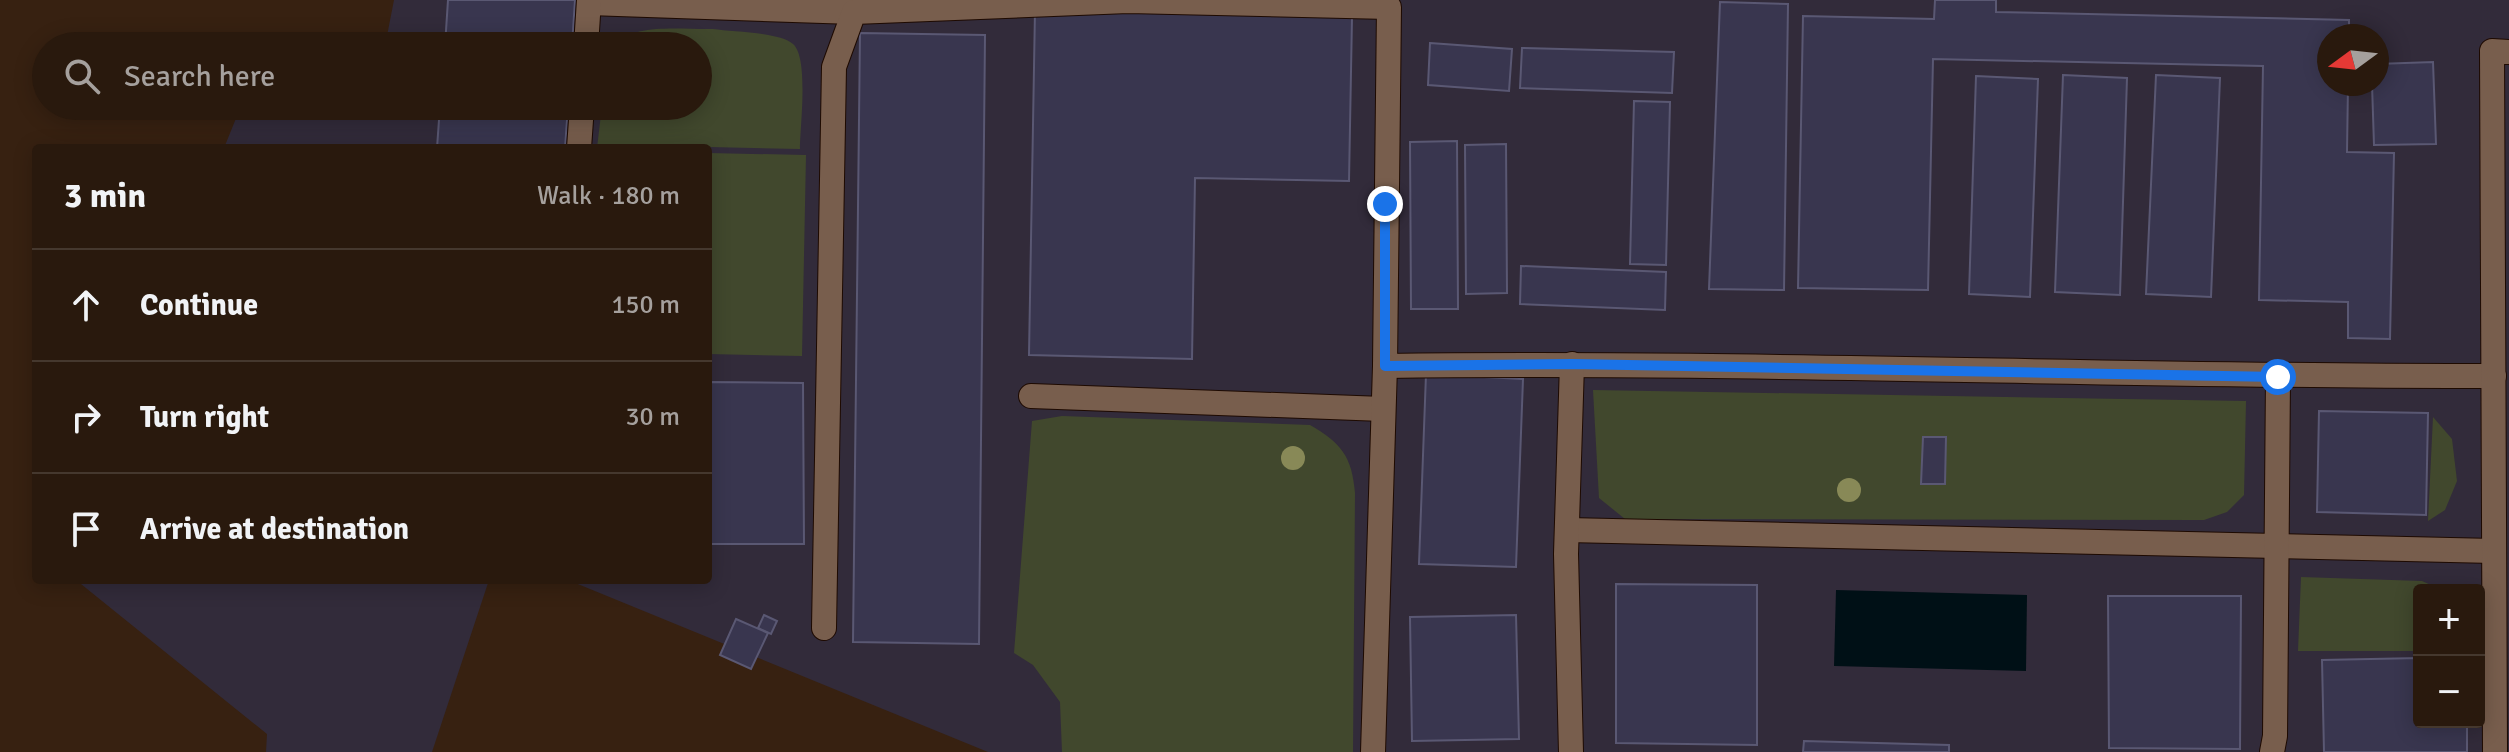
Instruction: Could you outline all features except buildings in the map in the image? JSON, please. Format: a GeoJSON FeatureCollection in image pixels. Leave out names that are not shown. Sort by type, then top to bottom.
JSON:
{"type":"FeatureCollection","features":[{"type":"Feature","properties":{"kind":"street"},"geometry":{"type":"LineString","coordinates":[[587,32],[589,2],[854,12],[1128,1],[1389,7],[1385,366],[1373,752]]}},
{"type":"Feature","properties":{"kind":"street"},"geometry":{"type":"LineString","coordinates":[[824,628],[834,67],[854,12]]}},
{"type":"Feature","properties":{"kind":"street"},"geometry":{"type":"LineString","coordinates":[[2495,752],[2492,51],[2509,52]]}},
{"type":"Feature","properties":{"kind":"street"},"geometry":{"type":"LineString","coordinates":[[579,144],[581,120]]}},
{"type":"Feature","properties":{"kind":"street"},"geometry":{"type":"LineString","coordinates":[[1385,366],[1572,364],[2278,377],[2494,376]]}},
{"type":"Feature","properties":{"kind":"street"},"geometry":{"type":"LineString","coordinates":[[1571,752],[1567,530],[1572,364]]}},
{"type":"Feature","properties":{"kind":"street"},"geometry":{"type":"LineString","coordinates":[[2272,752],[2275,736],[2278,377]]}},
{"type":"Feature","properties":{"kind":"street"},"geometry":{"type":"LineString","coordinates":[[1031,396],[1383,409]]}},
{"type":"Feature","properties":{"kind":"street"},"geometry":{"type":"LineString","coordinates":[[1567,530],[2494,551]]}},
{"type":"Feature","properties":{"kind":"shaded area"},"geometry":{"type":"Polygon","coordinates":[[[394,0],[2509,0],[2509,752],[988,752],[578,584],[712,584],[712,144],[226,144],[235,120],[712,120],[712,32],[388,32],[394,0]]]}},
{"type":"Feature","properties":{"kind":"shaded area"},"geometry":{"type":"Polygon","coordinates":[[[81,584],[488,584],[432,752],[266,752],[267,734],[81,584]]]}},
{"type":"Feature","properties":{"kind":"shaded area"},"geometry":{"type":"Polygon","coordinates":[[[1836,590],[2027,595],[2026,671],[1834,666],[1836,590]]]}},
{"type":"Feature","properties":{"kind":"green space"},"geometry":{"type":"Polygon","coordinates":[[[673,28],[767,35],[793,44],[801,63],[802,77],[800,149],[712,147],[712,144],[597,144],[600,120],[712,120],[712,32],[637,32],[673,28]]]}},
{"type":"Feature","properties":{"kind":"green space"},"geometry":{"type":"Polygon","coordinates":[[[712,153],[806,155],[802,356],[712,354],[712,153]]]}},
{"type":"Feature","properties":{"kind":"green space"},"geometry":{"type":"Polygon","coordinates":[[[1593,390],[2246,401],[2244,495],[2227,512],[2204,520],[1625,519],[1599,498],[1593,390]]]}},
{"type":"Feature","properties":{"kind":"green space"},"geometry":{"type":"Polygon","coordinates":[[[1062,416],[1310,425],[1337,445],[1348,460],[1355,493],[1353,752],[1062,752],[1060,702],[1033,665],[1014,653],[1032,421],[1062,416]]]}},
{"type":"Feature","properties":{"kind":"green space"},"geometry":{"type":"Polygon","coordinates":[[[2433,417],[2452,439],[2457,481],[2445,510],[2428,521],[2433,417]]]}},
{"type":"Feature","properties":{"kind":"green space"},"geometry":{"type":"Polygon","coordinates":[[[2301,577],[2422,581],[2429,584],[2413,584],[2413,651],[2298,651],[2301,577]]]}},
{"type":"Feature","properties":{"kind":"route"},"geometry":{"type":"LineString","coordinates":[[1385,204],[1385,366],[1572,364],[2278,377]]}}]}
